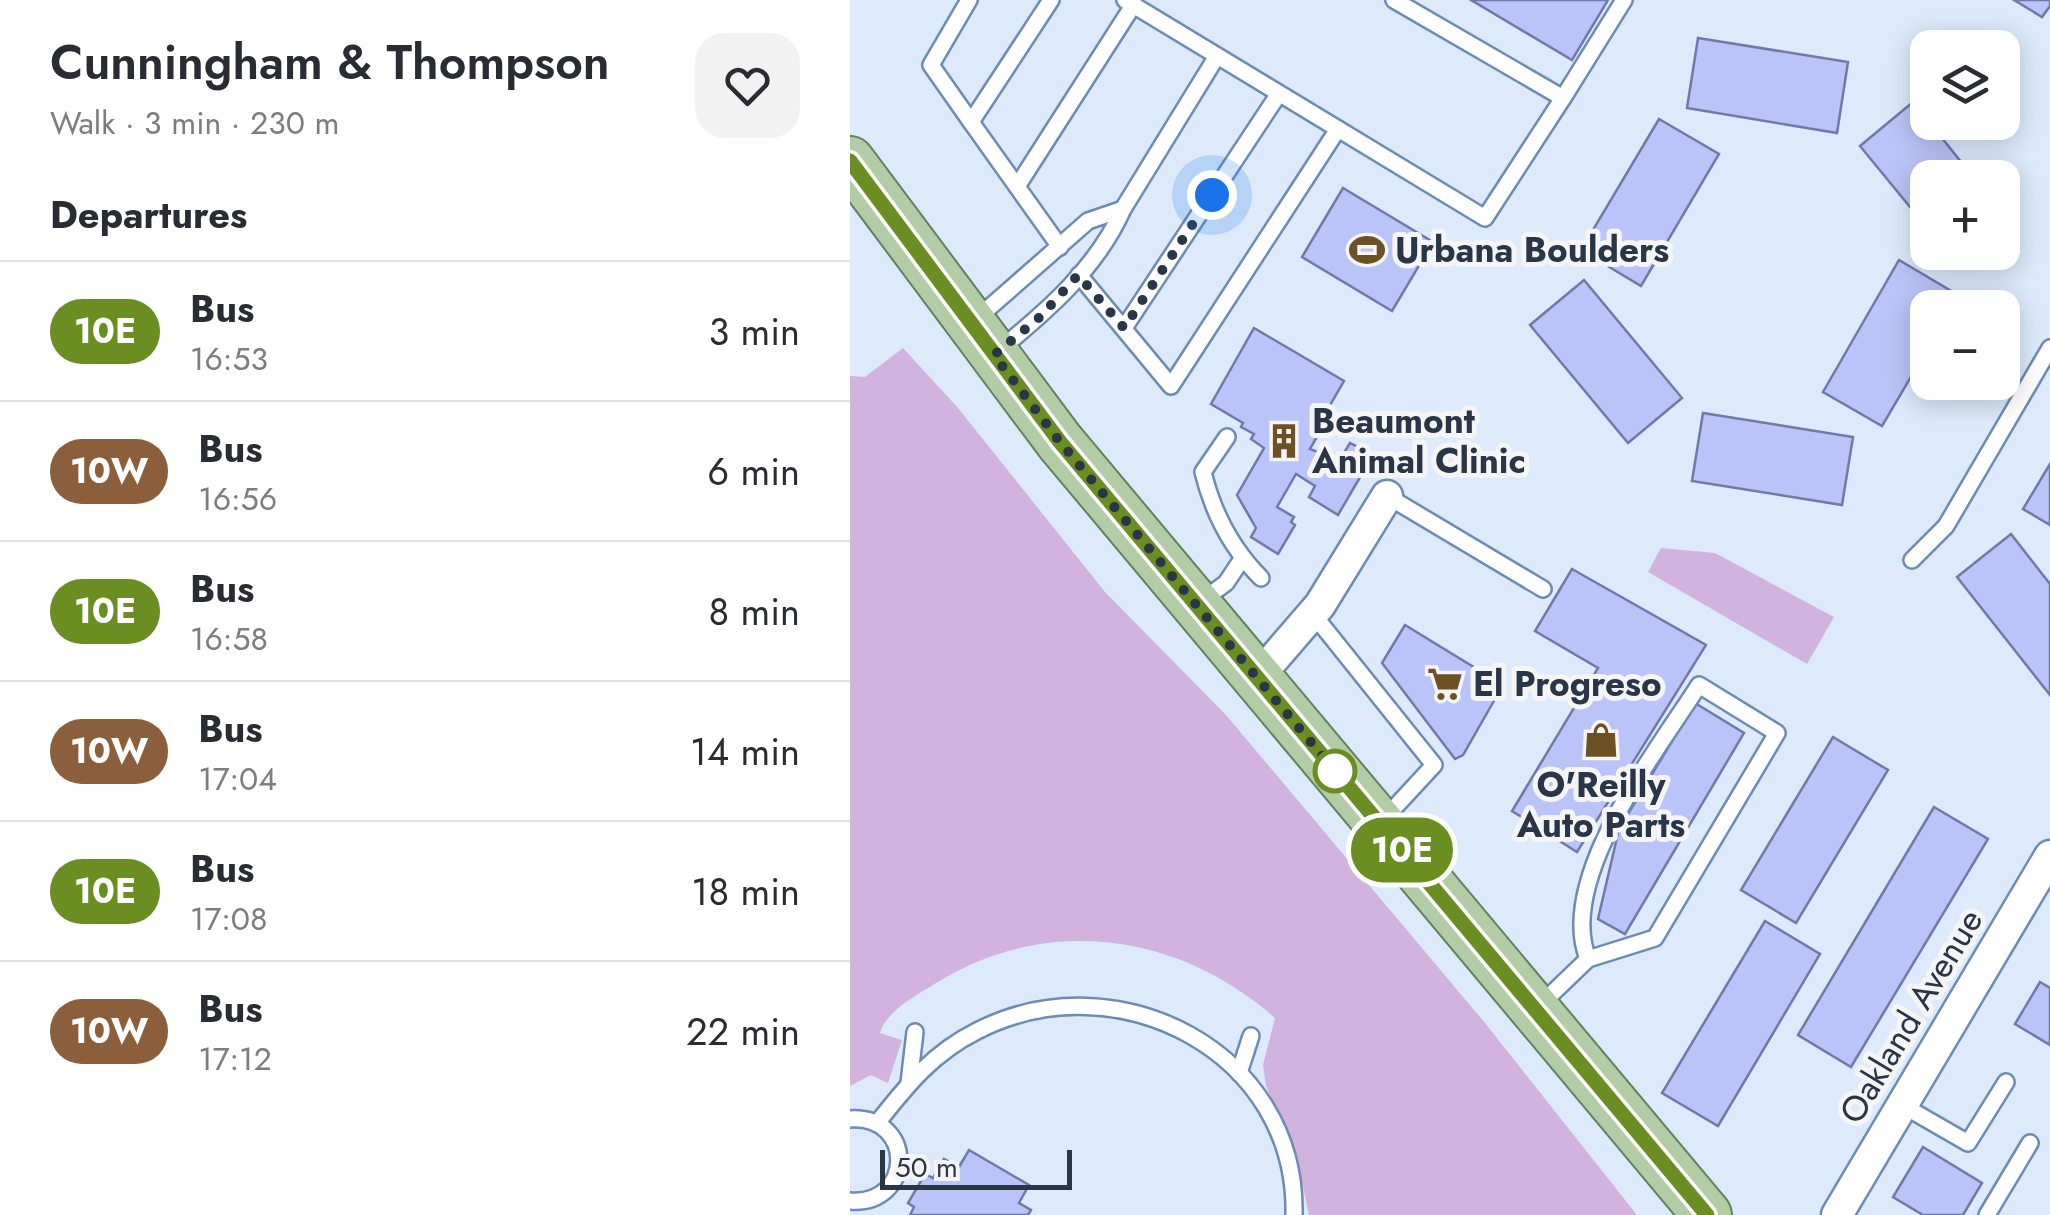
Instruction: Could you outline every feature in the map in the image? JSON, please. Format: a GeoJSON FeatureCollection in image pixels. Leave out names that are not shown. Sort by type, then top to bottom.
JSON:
{"type":"FeatureCollection","features":[{"type":"Feature","properties":{"kind":"main road"},"geometry":{"type":"LineString","coordinates":[[850,162],[982,339],[1196,605],[1703,1214]]}},
{"type":"Feature","properties":{"kind":"street"},"geometry":{"type":"LineString","coordinates":[[1258,678],[1313,614],[1388,496]]}},
{"type":"Feature","properties":{"kind":"street","name":"Oakland Avenue"},"geometry":{"type":"LineString","coordinates":[[1837,1215],[2050,856]]}},
{"type":"Feature","properties":{"kind":"lane"},"geometry":{"type":"LineString","coordinates":[[969,0],[931,65],[1060,247]]}},
{"type":"Feature","properties":{"kind":"lane"},"geometry":{"type":"LineString","coordinates":[[972,122],[1051,0]]}},
{"type":"Feature","properties":{"kind":"lane"},"geometry":{"type":"LineString","coordinates":[[1394,0],[1563,98]]}},
{"type":"Feature","properties":{"kind":"lane"},"geometry":{"type":"LineString","coordinates":[[1018,185],[1130,2],[1485,218],[1624,0]]}},
{"type":"Feature","properties":{"kind":"lane"},"geometry":{"type":"LineString","coordinates":[[982,339],[1040,317],[1107,245],[1123,208],[1218,56]]}},
{"type":"Feature","properties":{"kind":"lane"},"geometry":{"type":"LineString","coordinates":[[1124,328],[1278,95]]}},
{"type":"Feature","properties":{"kind":"lane"},"geometry":{"type":"LineString","coordinates":[[1078,275],[1171,386],[1338,129]]}},
{"type":"Feature","properties":{"kind":"lane"},"geometry":{"type":"LineString","coordinates":[[982,339],[1060,247],[1088,222],[1123,208]]}},
{"type":"Feature","properties":{"kind":"lane"},"geometry":{"type":"LineString","coordinates":[[1912,560],[1946,526],[2050,348]]}},
{"type":"Feature","properties":{"kind":"lane"},"geometry":{"type":"LineString","coordinates":[[1226,437],[1203,472],[1211,506],[1242,559],[1261,578]]}},
{"type":"Feature","properties":{"kind":"lane"},"geometry":{"type":"LineString","coordinates":[[1388,496],[1543,589]]}},
{"type":"Feature","properties":{"kind":"lane"},"geometry":{"type":"LineString","coordinates":[[1196,605],[1226,583],[1242,559]]}},
{"type":"Feature","properties":{"kind":"lane"},"geometry":{"type":"LineString","coordinates":[[1313,614],[1434,765],[1379,824]]}},
{"type":"Feature","properties":{"kind":"lane"},"geometry":{"type":"LineString","coordinates":[[1536,1010],[1588,959],[1655,938],[1778,733],[1699,685],[1608,828],[1594,860],[1580,938],[1588,959]]}},
{"type":"Feature","properties":{"kind":"lane"},"geometry":{"type":"LineString","coordinates":[[878,1122],[927,1061],[980,1029],[1072,1003],[1113,1005],[1181,1030],[1239,1073],[1280,1134],[1295,1180],[1294,1215]]}},
{"type":"Feature","properties":{"kind":"lane"},"geometry":{"type":"LineString","coordinates":[[909,1082],[915,1032]]}},
{"type":"Feature","properties":{"kind":"lane"},"geometry":{"type":"LineString","coordinates":[[1239,1073],[1251,1036]]}},
{"type":"Feature","properties":{"kind":"lane"},"geometry":{"type":"LineString","coordinates":[[1902,1104],[1968,1143],[2006,1082]]}},
{"type":"Feature","properties":{"kind":"lane"},"geometry":{"type":"LineString","coordinates":[[850,1118],[878,1122],[896,1144],[898,1172],[880,1195],[850,1202]]}},
{"type":"Feature","properties":{"kind":"lane"},"geometry":{"type":"LineString","coordinates":[[1987,1215],[2030,1143]]}},
{"type":"Feature","properties":{"kind":"shaded area"},"geometry":{"type":"Polygon","coordinates":[[[903,348],[958,408],[1105,592],[1226,715],[1485,1023],[1637,1215],[1309,1215],[1295,1150],[1266,1086],[1263,1065],[1275,1018],[1237,989],[1197,967],[1155,951],[1111,943],[1067,941],[1022,947],[978,961],[936,983],[903,1004],[880,1033],[902,1040],[888,1083],[871,1075],[850,1086],[850,376],[865,377],[903,348]]]}},
{"type":"Feature","properties":{"kind":"shaded area"},"geometry":{"type":"Polygon","coordinates":[[[1661,548],[1715,553],[1834,617],[1807,664],[1648,572],[1661,548]]]}},
{"type":"Feature","properties":{"kind":"building"},"geometry":{"type":"Polygon","coordinates":[[[1471,0],[1608,0],[1572,60],[1471,0]]]}},
{"type":"Feature","properties":{"kind":"building"},"geometry":{"type":"Polygon","coordinates":[[[2014,0],[2050,0],[2050,6],[2042,17],[2014,0]]]}},
{"type":"Feature","properties":{"kind":"building"},"geometry":{"type":"Polygon","coordinates":[[[1698,38],[1848,62],[1837,133],[1687,108],[1698,38]]]}},
{"type":"Feature","properties":{"kind":"building"},"geometry":{"type":"Polygon","coordinates":[[[1910,104],[1910,140],[1944,140],[1960,160],[1910,160],[1910,207],[1860,146],[1910,104]]]}},
{"type":"Feature","properties":{"kind":"building"},"geometry":{"type":"Polygon","coordinates":[[[1659,119],[1719,154],[1641,286],[1581,250],[1659,119]]]}},
{"type":"Feature","properties":{"kind":"building","name":"Urbana Boulders"},"geometry":{"type":"Polygon","coordinates":[[[1343,188],[1433,242],[1392,311],[1302,257],[1343,188]]]}},
{"type":"Feature","properties":{"kind":"building"},"geometry":{"type":"Polygon","coordinates":[[[1899,260],[1950,290],[1910,290],[1910,379],[1882,426],[1823,392],[1899,260]]]}},
{"type":"Feature","properties":{"kind":"building"},"geometry":{"type":"Polygon","coordinates":[[[1584,280],[1682,398],[1628,443],[1530,325],[1584,280]]]}},
{"type":"Feature","properties":{"kind":"building","name":"Beaumont Animal Clinic"},"geometry":{"type":"Polygon","coordinates":[[[1254,328],[1344,381],[1314,433],[1318,435],[1310,449],[1339,461],[1350,443],[1373,455],[1338,515],[1309,497],[1315,486],[1296,474],[1277,507],[1294,517],[1291,522],[1295,525],[1278,554],[1251,537],[1256,528],[1237,495],[1264,448],[1251,439],[1254,434],[1241,427],[1243,423],[1211,404],[1254,328]]]}},
{"type":"Feature","properties":{"kind":"building"},"geometry":{"type":"Polygon","coordinates":[[[1703,413],[1853,437],[1842,505],[1692,481],[1703,413]]]}},
{"type":"Feature","properties":{"kind":"building"},"geometry":{"type":"Polygon","coordinates":[[[2050,464],[2050,525],[2023,509],[2050,464]]]}},
{"type":"Feature","properties":{"kind":"building"},"geometry":{"type":"Polygon","coordinates":[[[2011,534],[2050,584],[2050,695],[1957,577],[2011,534]]]}},
{"type":"Feature","properties":{"kind":"building","name":"O'Reilly Auto Parts"},"geometry":{"type":"Polygon","coordinates":[[[1572,569],[1706,645],[1577,852],[1512,811],[1598,668],[1535,631],[1572,569]]]}},
{"type":"Feature","properties":{"kind":"building"},"geometry":{"type":"Polygon","coordinates":[[[1405,625],[1503,685],[1463,755],[1455,759],[1382,663],[1405,625]]]}},
{"type":"Feature","properties":{"kind":"building"},"geometry":{"type":"Polygon","coordinates":[[[1695,703],[1744,733],[1625,934],[1598,919],[1619,829],[1695,703]]]}},
{"type":"Feature","properties":{"kind":"building"},"geometry":{"type":"Polygon","coordinates":[[[1833,737],[1888,770],[1796,923],[1741,890],[1833,737]]]}},
{"type":"Feature","properties":{"kind":"building"},"geometry":{"type":"Polygon","coordinates":[[[1934,807],[1988,839],[1851,1067],[1798,1035],[1934,807]]]}},
{"type":"Feature","properties":{"kind":"building"},"geometry":{"type":"Polygon","coordinates":[[[1765,921],[1820,954],[1718,1126],[1662,1093],[1765,921]]]}},
{"type":"Feature","properties":{"kind":"building"},"geometry":{"type":"Polygon","coordinates":[[[2040,982],[2050,988],[2050,1045],[2015,1024],[2040,982]]]}},
{"type":"Feature","properties":{"kind":"building"},"geometry":{"type":"Polygon","coordinates":[[[1923,1147],[1982,1183],[1963,1215],[1923,1215],[1893,1197],[1923,1147]]]}},
{"type":"Feature","properties":{"kind":"building"},"geometry":{"type":"Polygon","coordinates":[[[969,1150],[1029,1185],[1019,1203],[1031,1210],[1028,1215],[910,1215],[914,1207],[908,1203],[925,1174],[933,1178],[944,1159],[959,1167],[969,1150]]]}},
{"type":"Feature","properties":{"kind":"bus line","name":"10E"},"geometry":{"type":"LineString","coordinates":[[850,161],[1060,442],[1707,1215]]}},
{"type":"Feature","properties":{"kind":"place","name":"Urbana Boulders"},"geometry":{"type":"Point","coordinates":[1367,250]}},
{"type":"Feature","properties":{"kind":"place","name":"Beaumont Animal Clinic"},"geometry":{"type":"Point","coordinates":[1284,441]}},
{"type":"Feature","properties":{"kind":"place","name":"El Progreso"},"geometry":{"type":"Point","coordinates":[1445,684]}},
{"type":"Feature","properties":{"kind":"place","name":"O'Reilly Auto Parts"},"geometry":{"type":"Point","coordinates":[1601,740]}},
{"type":"Feature","properties":{"kind":"route"},"geometry":{"type":"LineString","coordinates":[[1212,195],[1124,328],[1078,275],[1040,317],[994,355],[1060,442],[1335,771]]}}]}
